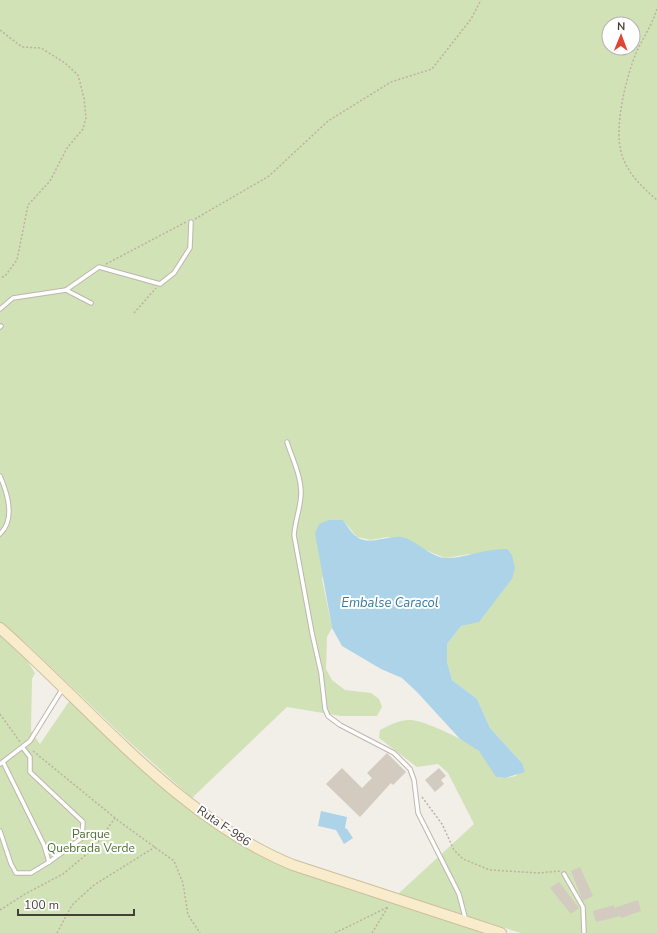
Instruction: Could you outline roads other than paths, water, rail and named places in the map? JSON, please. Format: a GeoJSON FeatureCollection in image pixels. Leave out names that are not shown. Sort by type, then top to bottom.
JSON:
{"type":"FeatureCollection","features":[{"type":"Feature","properties":{"kind":"main road","name":"Ruta F-986"},"geometry":{"type":"LineString","coordinates":[[0,628],[182,797],[238,838],[264,853],[293,865],[501,933]]}},
{"type":"Feature","properties":{"kind":"lane"},"geometry":{"type":"LineString","coordinates":[[0,309],[13,298],[66,290],[99,267],[160,284],[174,273],[190,248],[190,222]]}},
{"type":"Feature","properties":{"kind":"lane"},"geometry":{"type":"LineString","coordinates":[[66,290],[91,303]]}},
{"type":"Feature","properties":{"kind":"lane"},"geometry":{"type":"LineString","coordinates":[[287,442],[300,479],[301,494],[295,521],[294,535],[309,619],[321,673],[325,709],[328,716],[340,725],[394,753],[410,769],[414,780],[418,813],[459,894],[467,922]]}},
{"type":"Feature","properties":{"kind":"lane"},"geometry":{"type":"LineString","coordinates":[[0,476],[8,494],[9,515],[3,531],[0,534]]}},
{"type":"Feature","properties":{"kind":"lane"},"geometry":{"type":"LineString","coordinates":[[49,862],[46,850],[2,763],[25,747],[63,687]]}},
{"type":"Feature","properties":{"kind":"lane"},"geometry":{"type":"LineString","coordinates":[[0,831],[11,864],[16,873],[31,873],[82,838],[83,822],[30,772],[30,757],[25,747]]}},
{"type":"Feature","properties":{"kind":"lane"},"geometry":{"type":"LineString","coordinates":[[564,874],[583,907],[584,933]]}},
{"type":"Feature","properties":{"kind":"water","name":"Embalse Caracol"},"geometry":{"type":"Polygon","coordinates":[[[329,520],[343,520],[353,533],[362,540],[367,541],[391,537],[402,537],[413,541],[434,555],[440,557],[454,558],[499,549],[507,549],[512,555],[515,568],[512,579],[479,622],[461,626],[447,644],[447,662],[452,680],[477,699],[490,728],[522,763],[525,772],[505,778],[496,777],[479,751],[460,739],[417,692],[402,678],[381,669],[342,646],[332,628],[315,533],[319,524],[329,520]]]}},
{"type":"Feature","properties":{"kind":"water"},"geometry":{"type":"Polygon","coordinates":[[[321,811],[347,817],[345,828],[353,838],[344,844],[336,830],[318,826],[321,811]]]}},
{"type":"Feature","properties":{"kind":"park label","name":"Parque Quebrada Verde"},"geometry":{"type":"Point","coordinates":[91,841]}}]}
